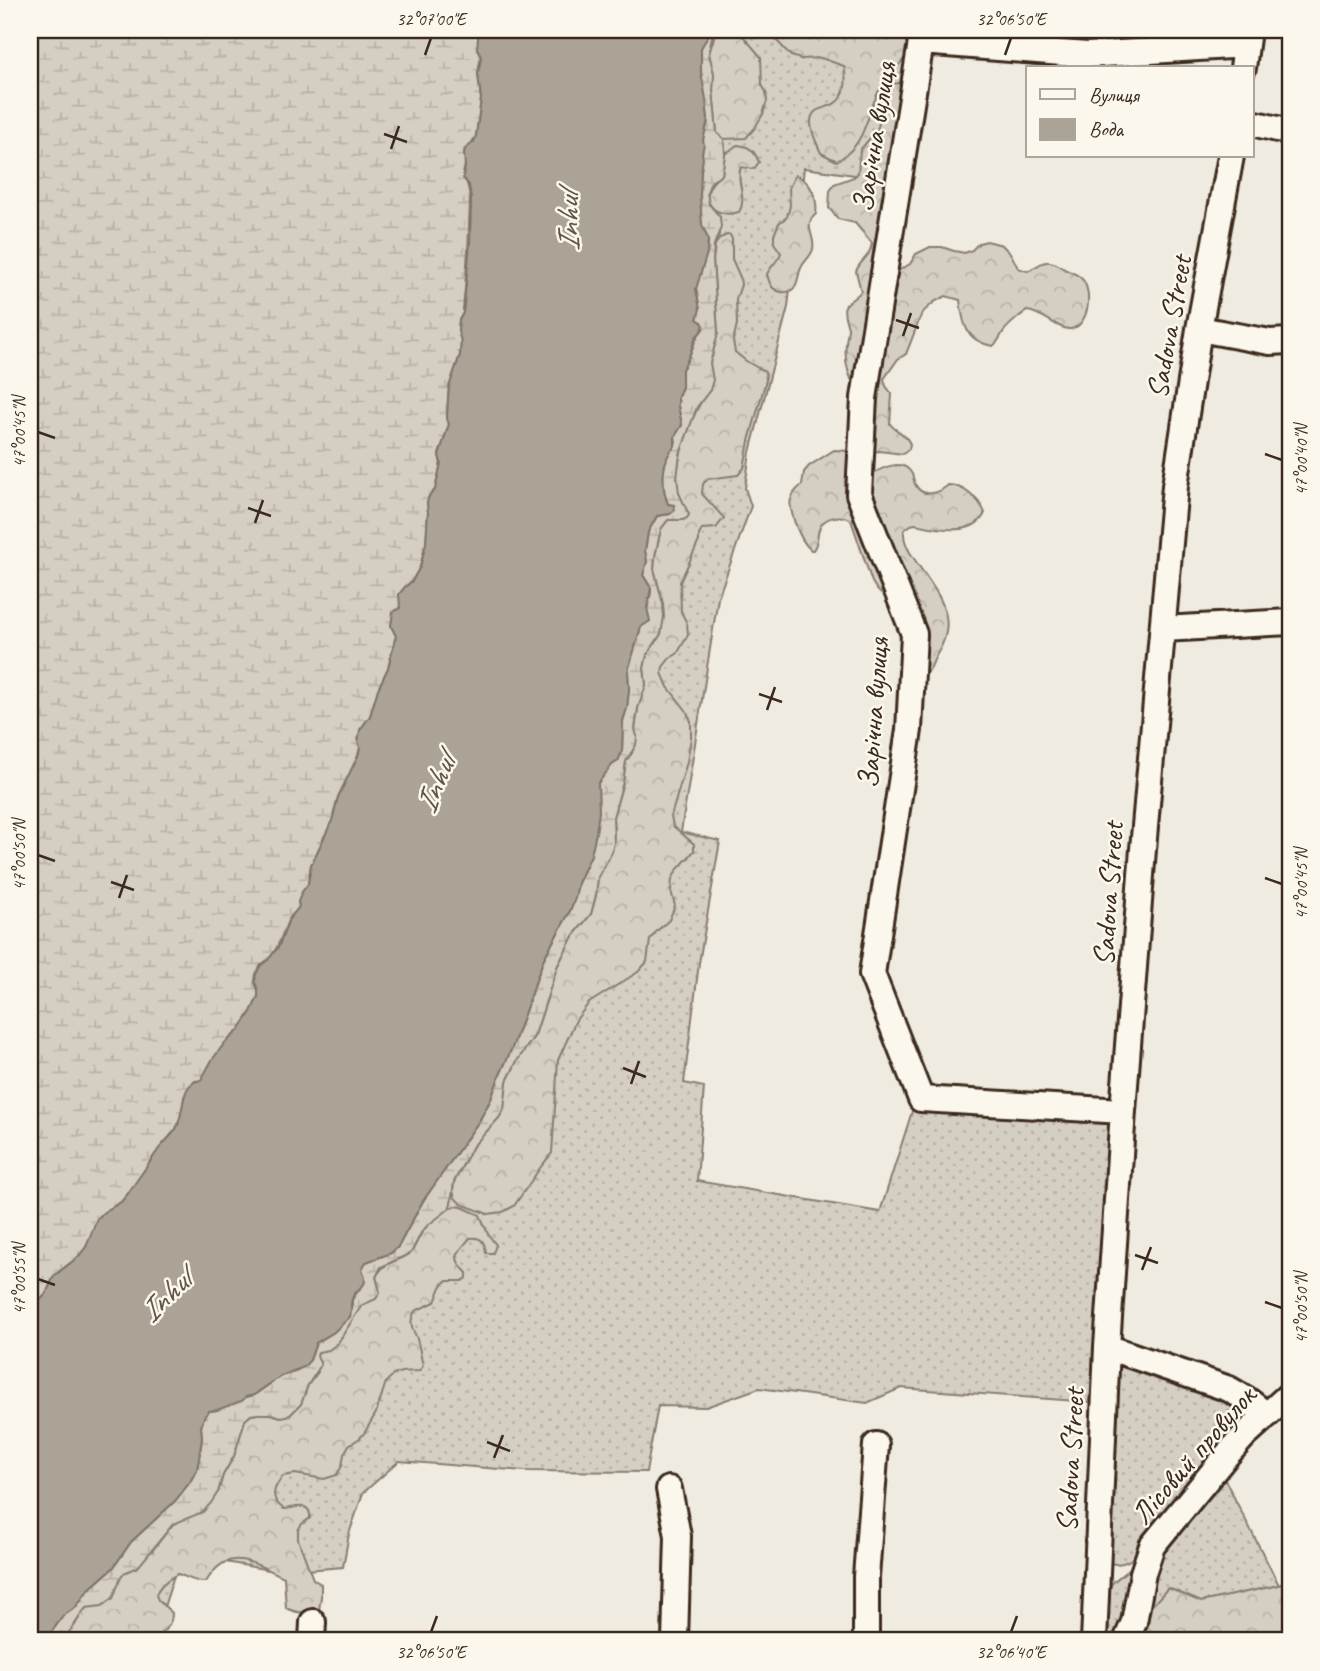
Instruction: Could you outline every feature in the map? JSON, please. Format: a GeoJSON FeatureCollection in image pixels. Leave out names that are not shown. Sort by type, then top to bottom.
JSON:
{"type":"FeatureCollection","features":[{"type":"Feature","properties":{"kind":"street","name":"Зарічна вулиця"},"geometry":{"type":"LineString","coordinates":[[1123,1111],[921,1099],[872,974],[908,730],[914,634],[859,494],[864,398],[919,36],[1087,55],[1246,48]]}},
{"type":"Feature","properties":{"kind":"street"},"geometry":{"type":"LineString","coordinates":[[1254,123],[1290,131]]}},
{"type":"Feature","properties":{"kind":"street","name":"Sadova Street"},"geometry":{"type":"LineString","coordinates":[[1094,1641],[1107,1347],[1123,1111],[1175,486],[1199,329],[1231,158]]}},
{"type":"Feature","properties":{"kind":"street"},"geometry":{"type":"LineString","coordinates":[[1199,329],[1270,342],[1290,341]]}},
{"type":"Feature","properties":{"kind":"street"},"geometry":{"type":"LineString","coordinates":[[1163,629],[1290,622]]}},
{"type":"Feature","properties":{"kind":"street"},"geometry":{"type":"LineString","coordinates":[[1107,1347],[1229,1390],[1267,1415]]}},
{"type":"Feature","properties":{"kind":"street","name":"Лісовий провулок"},"geometry":{"type":"LineString","coordinates":[[1126,1641],[1134,1622],[1143,1573],[1152,1546],[1226,1456],[1290,1394]]}},
{"type":"Feature","properties":{"kind":"street"},"geometry":{"type":"LineString","coordinates":[[866,1641],[866,1577],[876,1445]]}},
{"type":"Feature","properties":{"kind":"street"},"geometry":{"type":"LineString","coordinates":[[669,1489],[678,1536],[675,1641]]}},
{"type":"Feature","properties":{"kind":"green space"},"geometry":{"type":"Polygon","coordinates":[[[30,30],[479,30],[481,56],[478,74],[481,99],[476,136],[469,147],[463,174],[470,198],[468,246],[463,313],[458,331],[461,341],[460,355],[449,387],[449,424],[439,455],[441,463],[435,490],[427,503],[426,543],[420,567],[412,581],[404,588],[400,608],[391,625],[396,636],[388,668],[370,716],[360,730],[358,756],[338,797],[332,821],[311,865],[308,884],[298,902],[299,907],[288,921],[275,951],[261,965],[255,982],[258,997],[251,1012],[239,1030],[224,1044],[201,1081],[195,1081],[184,1097],[183,1111],[176,1129],[121,1202],[97,1219],[86,1247],[54,1276],[46,1294],[30,1312],[30,30]]]}},
{"type":"Feature","properties":{"kind":"green space"},"geometry":{"type":"Polygon","coordinates":[[[709,30],[713,30],[709,54],[714,74],[717,133],[724,139],[725,154],[722,175],[711,182],[707,192],[709,204],[720,217],[721,227],[714,245],[713,260],[718,333],[710,363],[713,380],[710,390],[697,407],[680,454],[677,477],[679,493],[689,515],[683,520],[668,520],[661,529],[654,569],[663,604],[661,634],[647,655],[644,668],[646,685],[638,708],[635,729],[636,745],[626,761],[613,817],[612,852],[598,877],[591,914],[573,936],[557,967],[535,1035],[507,1081],[504,1109],[473,1146],[454,1182],[449,1209],[427,1226],[411,1253],[381,1267],[376,1277],[380,1292],[376,1299],[362,1305],[337,1344],[329,1350],[318,1352],[321,1365],[308,1385],[301,1404],[290,1415],[281,1417],[257,1414],[245,1420],[234,1456],[223,1475],[218,1492],[203,1512],[173,1524],[139,1566],[124,1573],[113,1598],[102,1606],[86,1608],[61,1641],[45,1641],[63,1616],[76,1607],[88,1590],[113,1568],[131,1542],[175,1501],[190,1482],[197,1469],[201,1427],[209,1411],[254,1395],[281,1376],[295,1372],[310,1360],[316,1343],[334,1332],[352,1310],[352,1300],[364,1278],[361,1269],[366,1262],[391,1253],[398,1247],[423,1201],[479,1121],[491,1099],[544,958],[569,913],[578,883],[591,855],[598,783],[618,761],[622,751],[623,721],[629,690],[628,671],[651,593],[643,575],[647,561],[645,551],[648,532],[657,516],[670,514],[674,505],[668,504],[666,499],[664,468],[676,442],[675,436],[682,425],[678,396],[682,387],[682,369],[703,329],[702,322],[697,320],[699,306],[696,288],[708,247],[702,226],[700,199],[703,140],[708,119],[700,58],[709,30]]]}},
{"type":"Feature","properties":{"kind":"green space"},"geometry":{"type":"Polygon","coordinates":[[[713,30],[853,30],[924,38],[897,181],[804,168],[788,307],[750,452],[745,488],[751,506],[718,598],[681,832],[720,841],[699,963],[684,1083],[704,1087],[697,1181],[880,1212],[915,1102],[1106,1120],[1110,1128],[1090,1402],[901,1388],[867,1403],[759,1388],[706,1407],[658,1406],[646,1472],[524,1471],[399,1461],[363,1493],[349,1534],[343,1567],[280,1572],[181,1554],[153,1641],[61,1641],[120,1579],[451,1203],[454,1182],[557,967],[663,604],[654,569],[686,509],[679,493],[716,346],[714,245],[719,235],[720,217],[709,204],[725,154],[725,144],[717,133],[709,54],[713,30]]]}},
{"type":"Feature","properties":{"kind":"green space"},"geometry":{"type":"Polygon","coordinates":[[[716,30],[738,30],[761,57],[762,85],[767,101],[763,114],[746,138],[724,139],[717,133],[714,74],[709,54],[716,30]]]}},
{"type":"Feature","properties":{"kind":"green space"},"geometry":{"type":"Polygon","coordinates":[[[767,30],[911,30],[910,47],[906,56],[878,93],[862,135],[848,153],[837,161],[821,153],[811,121],[816,111],[841,98],[845,82],[844,66],[821,58],[801,59],[791,56],[767,30]]]}},
{"type":"Feature","properties":{"kind":"green space"},"geometry":{"type":"Polygon","coordinates":[[[899,83],[905,87],[894,273],[910,264],[916,254],[930,247],[965,253],[987,241],[1002,245],[1011,254],[1018,268],[1027,271],[1049,262],[1076,274],[1085,283],[1088,298],[1086,314],[1077,326],[1067,329],[1027,311],[1002,333],[993,346],[971,336],[965,324],[960,300],[946,296],[934,302],[922,313],[906,354],[898,359],[884,379],[892,394],[890,424],[906,437],[910,444],[903,454],[867,451],[858,391],[846,363],[848,328],[844,312],[846,304],[861,291],[856,271],[872,243],[855,223],[838,219],[829,208],[830,191],[834,184],[858,173],[860,150],[877,130],[881,110],[892,84],[899,83]]]}},
{"type":"Feature","properties":{"kind":"green space"},"geometry":{"type":"Polygon","coordinates":[[[737,145],[751,149],[759,162],[754,169],[741,167],[741,206],[739,212],[729,214],[713,208],[708,196],[709,189],[722,175],[725,154],[737,145]]]}},
{"type":"Feature","properties":{"kind":"green space"},"geometry":{"type":"Polygon","coordinates":[[[795,175],[801,177],[809,186],[816,202],[816,214],[810,223],[813,249],[801,268],[795,286],[791,291],[782,292],[775,290],[767,274],[781,253],[774,243],[774,235],[779,223],[787,217],[790,206],[789,188],[795,175]]]}},
{"type":"Feature","properties":{"kind":"green space"},"geometry":{"type":"Polygon","coordinates":[[[727,235],[732,239],[732,259],[741,285],[736,299],[737,324],[733,341],[735,352],[765,372],[766,380],[744,468],[738,475],[708,479],[703,484],[702,494],[724,518],[716,528],[702,529],[680,582],[681,612],[687,623],[688,635],[677,654],[663,667],[662,673],[668,687],[691,721],[687,762],[671,816],[673,826],[694,844],[694,851],[672,879],[671,891],[675,906],[669,920],[650,940],[647,962],[638,972],[589,1003],[576,1020],[558,1060],[552,1153],[514,1206],[503,1212],[488,1214],[461,1204],[455,1198],[454,1182],[473,1146],[504,1109],[507,1081],[535,1035],[557,967],[573,936],[591,914],[598,877],[612,852],[613,817],[626,761],[632,753],[637,737],[635,730],[638,708],[646,685],[644,668],[647,655],[661,634],[663,604],[654,569],[661,529],[668,520],[683,520],[689,515],[679,494],[678,470],[690,424],[710,390],[710,363],[718,333],[713,260],[715,245],[720,238],[727,235]]]}},
{"type":"Feature","properties":{"kind":"green space"},"geometry":{"type":"Polygon","coordinates":[[[834,450],[852,453],[872,497],[872,474],[899,465],[908,469],[922,492],[935,492],[948,485],[959,487],[975,498],[985,513],[980,521],[963,529],[915,524],[904,530],[909,550],[938,594],[946,616],[944,641],[930,670],[923,677],[889,595],[877,590],[872,582],[851,520],[839,517],[822,523],[813,550],[804,542],[796,526],[790,504],[793,494],[802,485],[804,472],[834,450]]]}},
{"type":"Feature","properties":{"kind":"green space"},"geometry":{"type":"Polygon","coordinates":[[[455,1206],[480,1215],[496,1245],[493,1253],[486,1253],[482,1241],[470,1238],[457,1255],[458,1263],[467,1273],[467,1278],[462,1281],[446,1281],[435,1302],[415,1311],[411,1325],[417,1338],[423,1366],[419,1371],[393,1375],[386,1382],[376,1413],[360,1438],[349,1445],[337,1475],[324,1479],[295,1474],[283,1476],[275,1489],[274,1497],[284,1509],[305,1507],[310,1513],[310,1518],[298,1530],[298,1539],[313,1579],[321,1584],[319,1610],[302,1612],[286,1608],[284,1577],[251,1562],[232,1560],[214,1570],[206,1582],[178,1574],[162,1585],[156,1595],[172,1613],[172,1618],[166,1629],[153,1641],[61,1641],[86,1608],[113,1598],[124,1573],[152,1551],[173,1524],[218,1492],[223,1475],[234,1456],[245,1420],[257,1414],[281,1417],[290,1415],[301,1404],[308,1385],[318,1372],[318,1352],[337,1344],[362,1304],[379,1287],[376,1277],[379,1272],[386,1265],[410,1253],[430,1222],[455,1206]]]}},
{"type":"Feature","properties":{"kind":"green space"},"geometry":{"type":"Polygon","coordinates":[[[1115,1363],[1257,1410],[1151,1543],[1132,1559],[1116,1564],[1110,1563],[1107,1557],[1115,1363]]]}},
{"type":"Feature","properties":{"kind":"green space"},"geometry":{"type":"Polygon","coordinates":[[[1290,1406],[1223,1476],[1279,1585],[1201,1602],[1168,1588],[1134,1641],[1102,1641],[1108,1590],[1113,1582],[1155,1548],[1176,1521],[1290,1406]]]}},
{"type":"Feature","properties":{"kind":"green space"},"geometry":{"type":"Polygon","coordinates":[[[1290,1580],[1290,1641],[1134,1641],[1137,1622],[1168,1588],[1201,1602],[1279,1585],[1290,1580]]]}},
{"type":"Feature","properties":{"kind":"water","name":"Inhul"},"geometry":{"type":"Polygon","coordinates":[[[479,30],[709,30],[710,33],[701,48],[701,72],[708,120],[703,140],[700,196],[702,225],[708,239],[707,253],[696,289],[700,309],[697,319],[703,326],[682,369],[678,406],[682,425],[675,436],[675,446],[665,466],[663,482],[666,497],[668,504],[674,505],[675,510],[670,514],[657,516],[648,532],[645,551],[647,561],[643,575],[651,588],[647,608],[650,621],[641,627],[628,671],[629,690],[623,721],[622,751],[618,761],[598,783],[599,812],[591,855],[578,883],[569,913],[544,958],[491,1099],[479,1121],[423,1201],[398,1247],[391,1253],[366,1262],[362,1269],[364,1284],[354,1294],[350,1317],[334,1332],[316,1343],[310,1360],[304,1367],[281,1376],[242,1401],[209,1411],[201,1427],[197,1469],[190,1482],[175,1501],[131,1542],[113,1568],[88,1590],[76,1607],[63,1616],[45,1641],[30,1641],[30,1312],[46,1294],[54,1276],[86,1247],[97,1219],[121,1202],[174,1132],[189,1086],[201,1080],[212,1060],[251,1012],[258,997],[256,974],[279,946],[289,919],[299,907],[298,902],[308,884],[311,865],[332,821],[338,797],[358,756],[360,730],[370,716],[388,668],[396,636],[391,626],[393,612],[400,608],[399,594],[412,581],[420,567],[426,543],[427,503],[435,490],[441,463],[439,455],[449,424],[449,387],[460,355],[461,341],[458,331],[463,313],[470,244],[471,199],[469,185],[463,178],[464,153],[476,136],[481,99],[478,74],[481,57],[477,48],[479,30]]]}}]}
